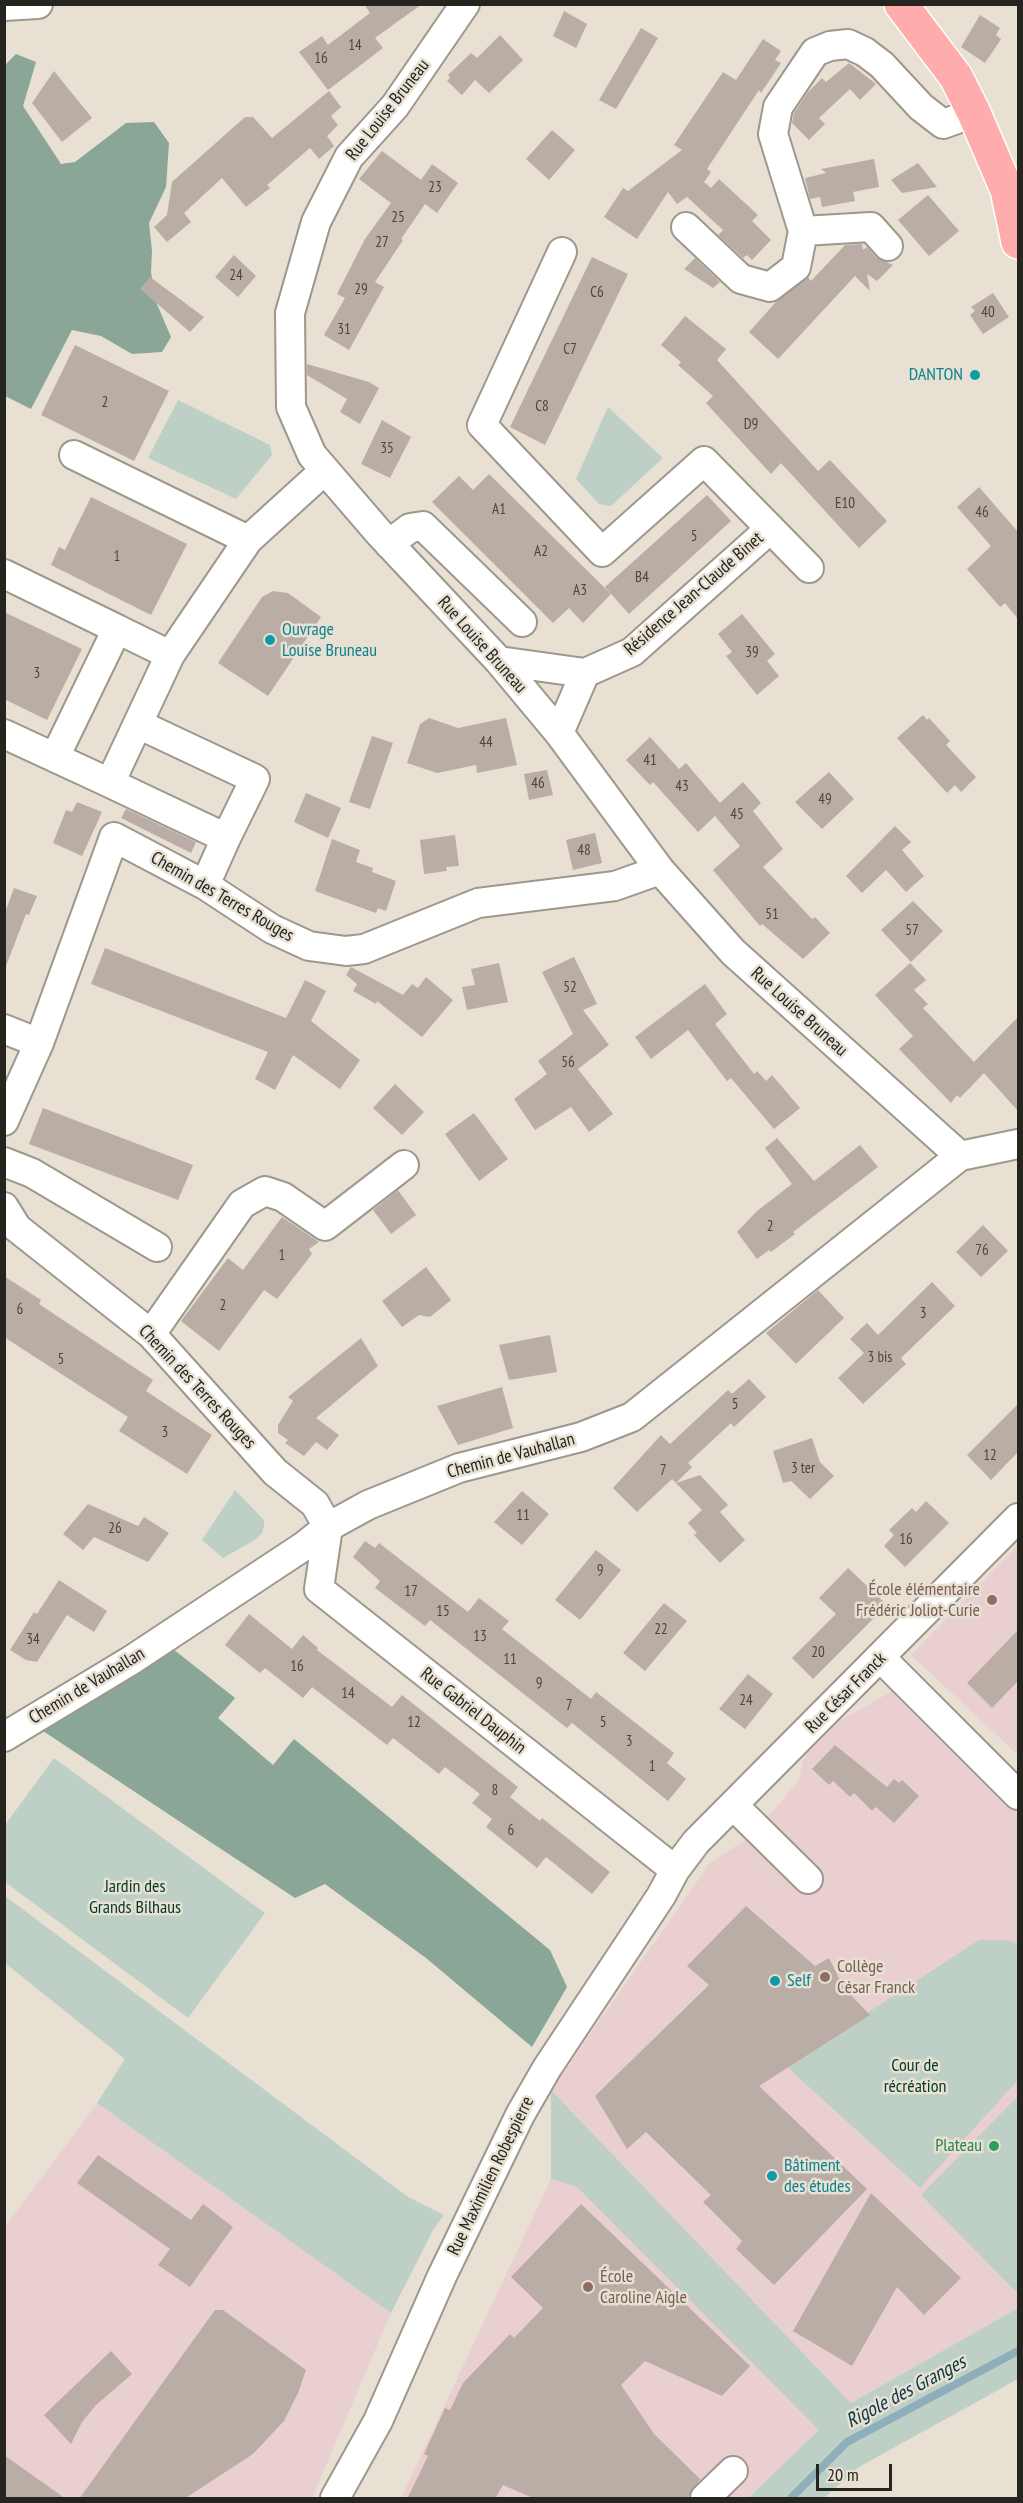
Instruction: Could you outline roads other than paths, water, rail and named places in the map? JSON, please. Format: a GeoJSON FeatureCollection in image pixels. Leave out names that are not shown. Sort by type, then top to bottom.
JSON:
{"type":"FeatureCollection","features":[{"type":"Feature","properties":{"kind":"main road"},"geometry":{"type":"LineString","coordinates":[[901,4],[956,77],[974,113],[1007,190],[1018,242]]}},
{"type":"Feature","properties":{"kind":"street"},"geometry":{"type":"LineString","coordinates":[[4,6],[38,4]]}},
{"type":"Feature","properties":{"kind":"street","name":"Rue Louise Bruneau"},"geometry":{"type":"LineString","coordinates":[[465,4],[395,105],[350,157],[316,222],[291,313],[291,407],[312,455],[389,544],[499,661],[559,733],[660,870],[733,952],[960,1156]]}},
{"type":"Feature","properties":{"kind":"street"},"geometry":{"type":"LineString","coordinates":[[686,227],[741,279],[770,287],[796,267],[803,231],[773,134],[778,106],[815,52],[830,46],[848,44],[865,52],[882,65],[926,112],[943,124],[974,113]]}},
{"type":"Feature","properties":{"kind":"street"},"geometry":{"type":"LineString","coordinates":[[803,231],[871,227],[888,246]]}},
{"type":"Feature","properties":{"kind":"street","name":"Résidence Jean-Claude Binet"},"geometry":{"type":"LineString","coordinates":[[562,252],[482,425],[602,552],[704,462],[809,568]]}},
{"type":"Feature","properties":{"kind":"street"},"geometry":{"type":"LineString","coordinates":[[74,455],[249,540]]}},
{"type":"Feature","properties":{"kind":"street"},"geometry":{"type":"LineString","coordinates":[[110,783],[170,655],[249,540],[325,470]]}},
{"type":"Feature","properties":{"kind":"street"},"geometry":{"type":"LineString","coordinates":[[389,544],[410,528],[423,526],[522,622]]}},
{"type":"Feature","properties":{"kind":"street","name":"Résidence Jean-Claude Binet"},"geometry":{"type":"LineString","coordinates":[[585,673],[632,652],[770,529]]}},
{"type":"Feature","properties":{"kind":"street"},"geometry":{"type":"LineString","coordinates":[[4,574],[170,655]]}},
{"type":"Feature","properties":{"kind":"street"},"geometry":{"type":"LineString","coordinates":[[55,757],[117,629]]}},
{"type":"Feature","properties":{"kind":"street"},"geometry":{"type":"LineString","coordinates":[[499,661],[585,673],[559,733]]}},
{"type":"Feature","properties":{"kind":"street"},"geometry":{"type":"LineString","coordinates":[[138,724],[255,779],[205,885]]}},
{"type":"Feature","properties":{"kind":"street"},"geometry":{"type":"LineString","coordinates":[[4,734],[226,838]]}},
{"type":"Feature","properties":{"kind":"street","name":"Chemin des Terres Rouges"},"geometry":{"type":"LineString","coordinates":[[4,1121],[39,1043],[114,837],[205,885],[272,928],[309,946],[346,951],[363,949],[478,903],[615,886],[660,870]]}},
{"type":"Feature","properties":{"kind":"street"},"geometry":{"type":"LineString","coordinates":[[4,1029],[39,1043]]}},
{"type":"Feature","properties":{"kind":"street"},"geometry":{"type":"LineString","coordinates":[[960,1156],[1018,1144]]}},
{"type":"Feature","properties":{"kind":"street","name":"Chemin de Vauhallan"},"geometry":{"type":"LineString","coordinates":[[4,1737],[130,1661],[304,1546],[328,1527],[368,1505],[459,1468],[581,1437],[632,1417],[960,1156]]}},
{"type":"Feature","properties":{"kind":"street"},"geometry":{"type":"LineString","coordinates":[[4,1162],[32,1173],[157,1247]]}},
{"type":"Feature","properties":{"kind":"street"},"geometry":{"type":"LineString","coordinates":[[151,1334],[242,1204],[265,1191],[283,1197],[325,1226],[404,1165]]}},
{"type":"Feature","properties":{"kind":"street","name":"Chemin des Terres Rouges"},"geometry":{"type":"LineString","coordinates":[[5,1210],[17,1228],[151,1334],[275,1472],[315,1504],[328,1527]]}},
{"type":"Feature","properties":{"kind":"street","name":"Rue César Franck"},"geometry":{"type":"LineString","coordinates":[[675,1870],[696,1842],[1018,1518]]}},
{"type":"Feature","properties":{"kind":"street","name":"Rue Gabriel Dauphin"},"geometry":{"type":"LineString","coordinates":[[328,1527],[319,1589],[675,1870]]}},
{"type":"Feature","properties":{"kind":"street"},"geometry":{"type":"LineString","coordinates":[[881,1658],[1018,1795]]}},
{"type":"Feature","properties":{"kind":"street"},"geometry":{"type":"LineString","coordinates":[[733,1805],[808,1879]]}},
{"type":"Feature","properties":{"kind":"street","name":"Rue Maximilien Robespierre"},"geometry":{"type":"LineString","coordinates":[[335,2499],[378,2421],[442,2276],[526,2105],[547,2068],[661,1896],[675,1870]]}},
{"type":"Feature","properties":{"kind":"street"},"geometry":{"type":"LineString","coordinates":[[705,2499],[732,2471]]}},
{"type":"Feature","properties":{"kind":"waterway","name":"Rigole des Granges"},"geometry":{"type":"LineString","coordinates":[[791,2498],[847,2442],[1018,2351]]}},
{"type":"Feature","properties":{"kind":"place","name":"DANTON"},"geometry":{"type":"Point","coordinates":[975,375]}},
{"type":"Feature","properties":{"kind":"place","name":"Ouvrage Louise Bruneau"},"geometry":{"type":"Point","coordinates":[270,640]}},
{"type":"Feature","properties":{"kind":"place","name":"École élémentaire Frédéric Joliot-Curie"},"geometry":{"type":"Point","coordinates":[992,1600]}},
{"type":"Feature","properties":{"kind":"place","name":"Collège César Franck"},"geometry":{"type":"Point","coordinates":[825,1977]}},
{"type":"Feature","properties":{"kind":"place","name":"Self"},"geometry":{"type":"Point","coordinates":[775,1981]}},
{"type":"Feature","properties":{"kind":"place","name":"Plateau"},"geometry":{"type":"Point","coordinates":[994,2146]}},
{"type":"Feature","properties":{"kind":"place","name":"Bâtiment des études"},"geometry":{"type":"Point","coordinates":[772,2176]}},
{"type":"Feature","properties":{"kind":"place","name":"École Caroline Aigle"},"geometry":{"type":"Point","coordinates":[588,2287]}},
{"type":"Feature","properties":{"kind":"park label","name":"Jardin des Grands Bilhaus"},"geometry":{"type":"Point","coordinates":[135,1897]}},
{"type":"Feature","properties":{"kind":"park label","name":"Cour de récréation"},"geometry":{"type":"Point","coordinates":[915,2076]}}]}
